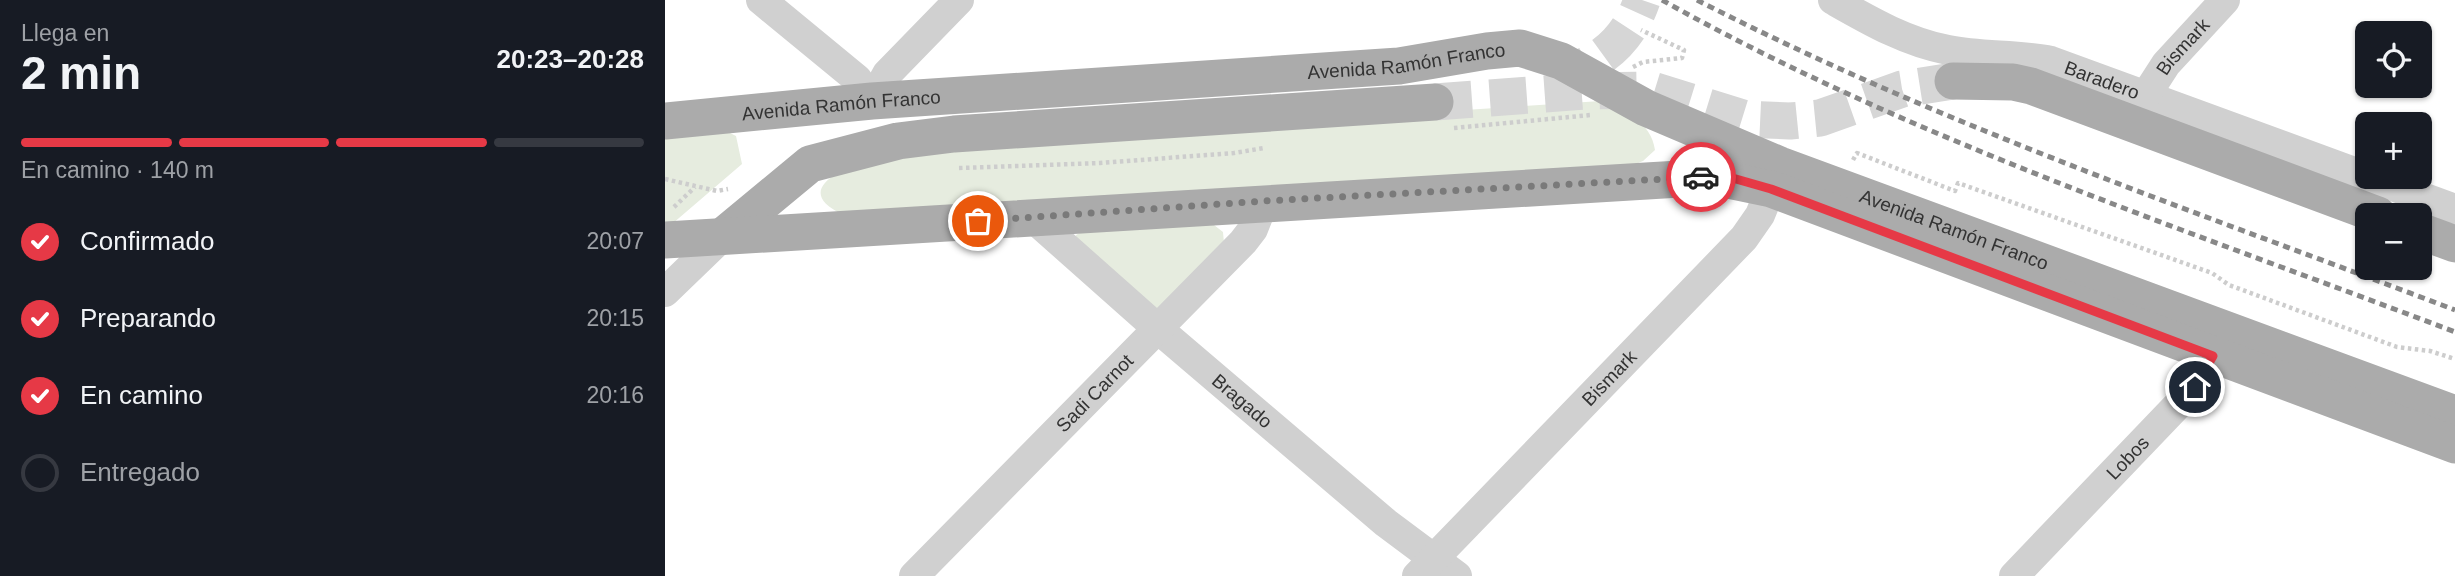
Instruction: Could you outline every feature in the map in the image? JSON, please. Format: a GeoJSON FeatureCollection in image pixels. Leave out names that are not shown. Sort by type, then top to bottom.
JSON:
{"type":"FeatureCollection","features":[{"type":"Feature","properties":{"kind":"main road","name":"Avenida Ramón Franco"},"geometry":{"type":"LineString","coordinates":[[665,122],[872,101],[1399,66],[1520,48],[1561,61],[1776,177],[2219,341],[2455,414]]}},
{"type":"Feature","properties":{"kind":"main road"},"geometry":{"type":"LineString","coordinates":[[1953,81],[2013,82],[2031,86],[2355,206]]}},
{"type":"Feature","properties":{"kind":"main road"},"geometry":{"type":"LineString","coordinates":[[665,122],[796,127],[1432,95],[898,141],[810,164],[723,236]]}},
{"type":"Feature","properties":{"kind":"main road","name":"Avenida Ramón Franco"},"geometry":{"type":"LineString","coordinates":[[665,240],[1264,201],[1713,177],[1776,177]]}},
{"type":"Feature","properties":{"kind":"main road"},"geometry":{"type":"LineString","coordinates":[[2432,235],[2455,244]]}},
{"type":"Feature","properties":{"kind":"main road","name":"Avenida Ramón Franco"},"geometry":{"type":"LineString","coordinates":[[2219,341],[2455,445]]}},
{"type":"Feature","properties":{"kind":"street"},"geometry":{"type":"LineString","coordinates":[[761,0],[857,79],[872,101],[887,74],[959,0]]}},
{"type":"Feature","properties":{"kind":"street","name":"Baradero"},"geometry":{"type":"LineString","coordinates":[[1833,0],[1904,38],[1925,45],[1951,51],[2011,54],[2051,61],[2355,172]]}},
{"type":"Feature","properties":{"kind":"street","name":"Bismark"},"geometry":{"type":"LineString","coordinates":[[2146,95],[2166,64],[2225,0]]}},
{"type":"Feature","properties":{"kind":"street","name":"Bismark"},"geometry":{"type":"LineString","coordinates":[[1425,567],[1744,238],[1760,215],[1776,177]]}},
{"type":"Feature","properties":{"kind":"street","name":"Baradero"},"geometry":{"type":"LineString","coordinates":[[2401,189],[2455,209]]}},
{"type":"Feature","properties":{"kind":"street","name":"Sadi Carnot"},"geometry":{"type":"LineString","coordinates":[[914,576],[1243,242],[1253,229],[1264,201]]}},
{"type":"Feature","properties":{"kind":"street","name":"Bragado"},"geometry":{"type":"LineString","coordinates":[[1033,218],[1425,567],[1457,576]]}},
{"type":"Feature","properties":{"kind":"street"},"geometry":{"type":"LineString","coordinates":[[665,292],[723,236]]}},
{"type":"Feature","properties":{"kind":"street","name":"Lobos"},"geometry":{"type":"LineString","coordinates":[[2014,576],[2195,387],[2219,341]]}},
{"type":"Feature","properties":{"kind":"path"},"geometry":{"type":"LineString","coordinates":[[1623,71],[1643,62],[1682,58],[1684,50],[1641,30]]}},
{"type":"Feature","properties":{"kind":"path"},"geometry":{"type":"LineString","coordinates":[[1842,155],[1854,160],[1857,153],[1955,191],[1958,183],[2212,273],[2229,285],[2397,347],[2430,351],[2455,359]]}},
{"type":"Feature","properties":{"kind":"path"},"geometry":{"type":"LineString","coordinates":[[665,179],[696,187],[676,207],[665,208]]}},
{"type":"Feature","properties":{"kind":"shaded area"},"geometry":{"type":"Polygon","coordinates":[[[1601,101],[1635,119],[1648,132],[1655,150],[1643,161],[1628,167],[844,215],[829,206],[822,198],[821,190],[825,182],[834,175],[867,158],[1266,123],[1601,101]]]}},
{"type":"Feature","properties":{"kind":"shaded area"},"geometry":{"type":"Polygon","coordinates":[[[724,130],[736,136],[742,164],[672,224],[665,227],[665,134],[724,130]]]}},
{"type":"Feature","properties":{"kind":"shaded area"},"geometry":{"type":"Polygon","coordinates":[[[1214,225],[1223,232],[1224,243],[1160,309],[1151,308],[1076,243],[1076,235],[1087,229],[1214,225]]]}},
{"type":"Feature","properties":{"kind":"tunnel"},"geometry":{"type":"LineString","coordinates":[[1553,77],[1583,67],[1608,51],[1628,29],[1642,0]]}},
{"type":"Feature","properties":{"kind":"tunnel"},"geometry":{"type":"LineString","coordinates":[[1435,102],[1585,91],[1652,90],[1746,119],[1790,121],[1820,118],[1902,89],[1953,81]]}},
{"type":"Feature","properties":{"kind":"railway"},"geometry":{"type":"LineString","coordinates":[[1662,0],[1854,97],[1952,140],[2153,219],[2455,332]]}},
{"type":"Feature","properties":{"kind":"railway"},"geometry":{"type":"LineString","coordinates":[[1697,0],[1882,88],[1976,127],[2455,310]]}},
{"type":"Feature","properties":{"kind":"way so far"},"geometry":{"type":"LineString","coordinates":[[978,221],[1264,201],[1701,177]]}},
{"type":"Feature","properties":{"kind":"route"},"geometry":{"type":"LineString","coordinates":[[1701,177],[1736,179],[1771,189],[2213,356],[2195,387]]}}]}
